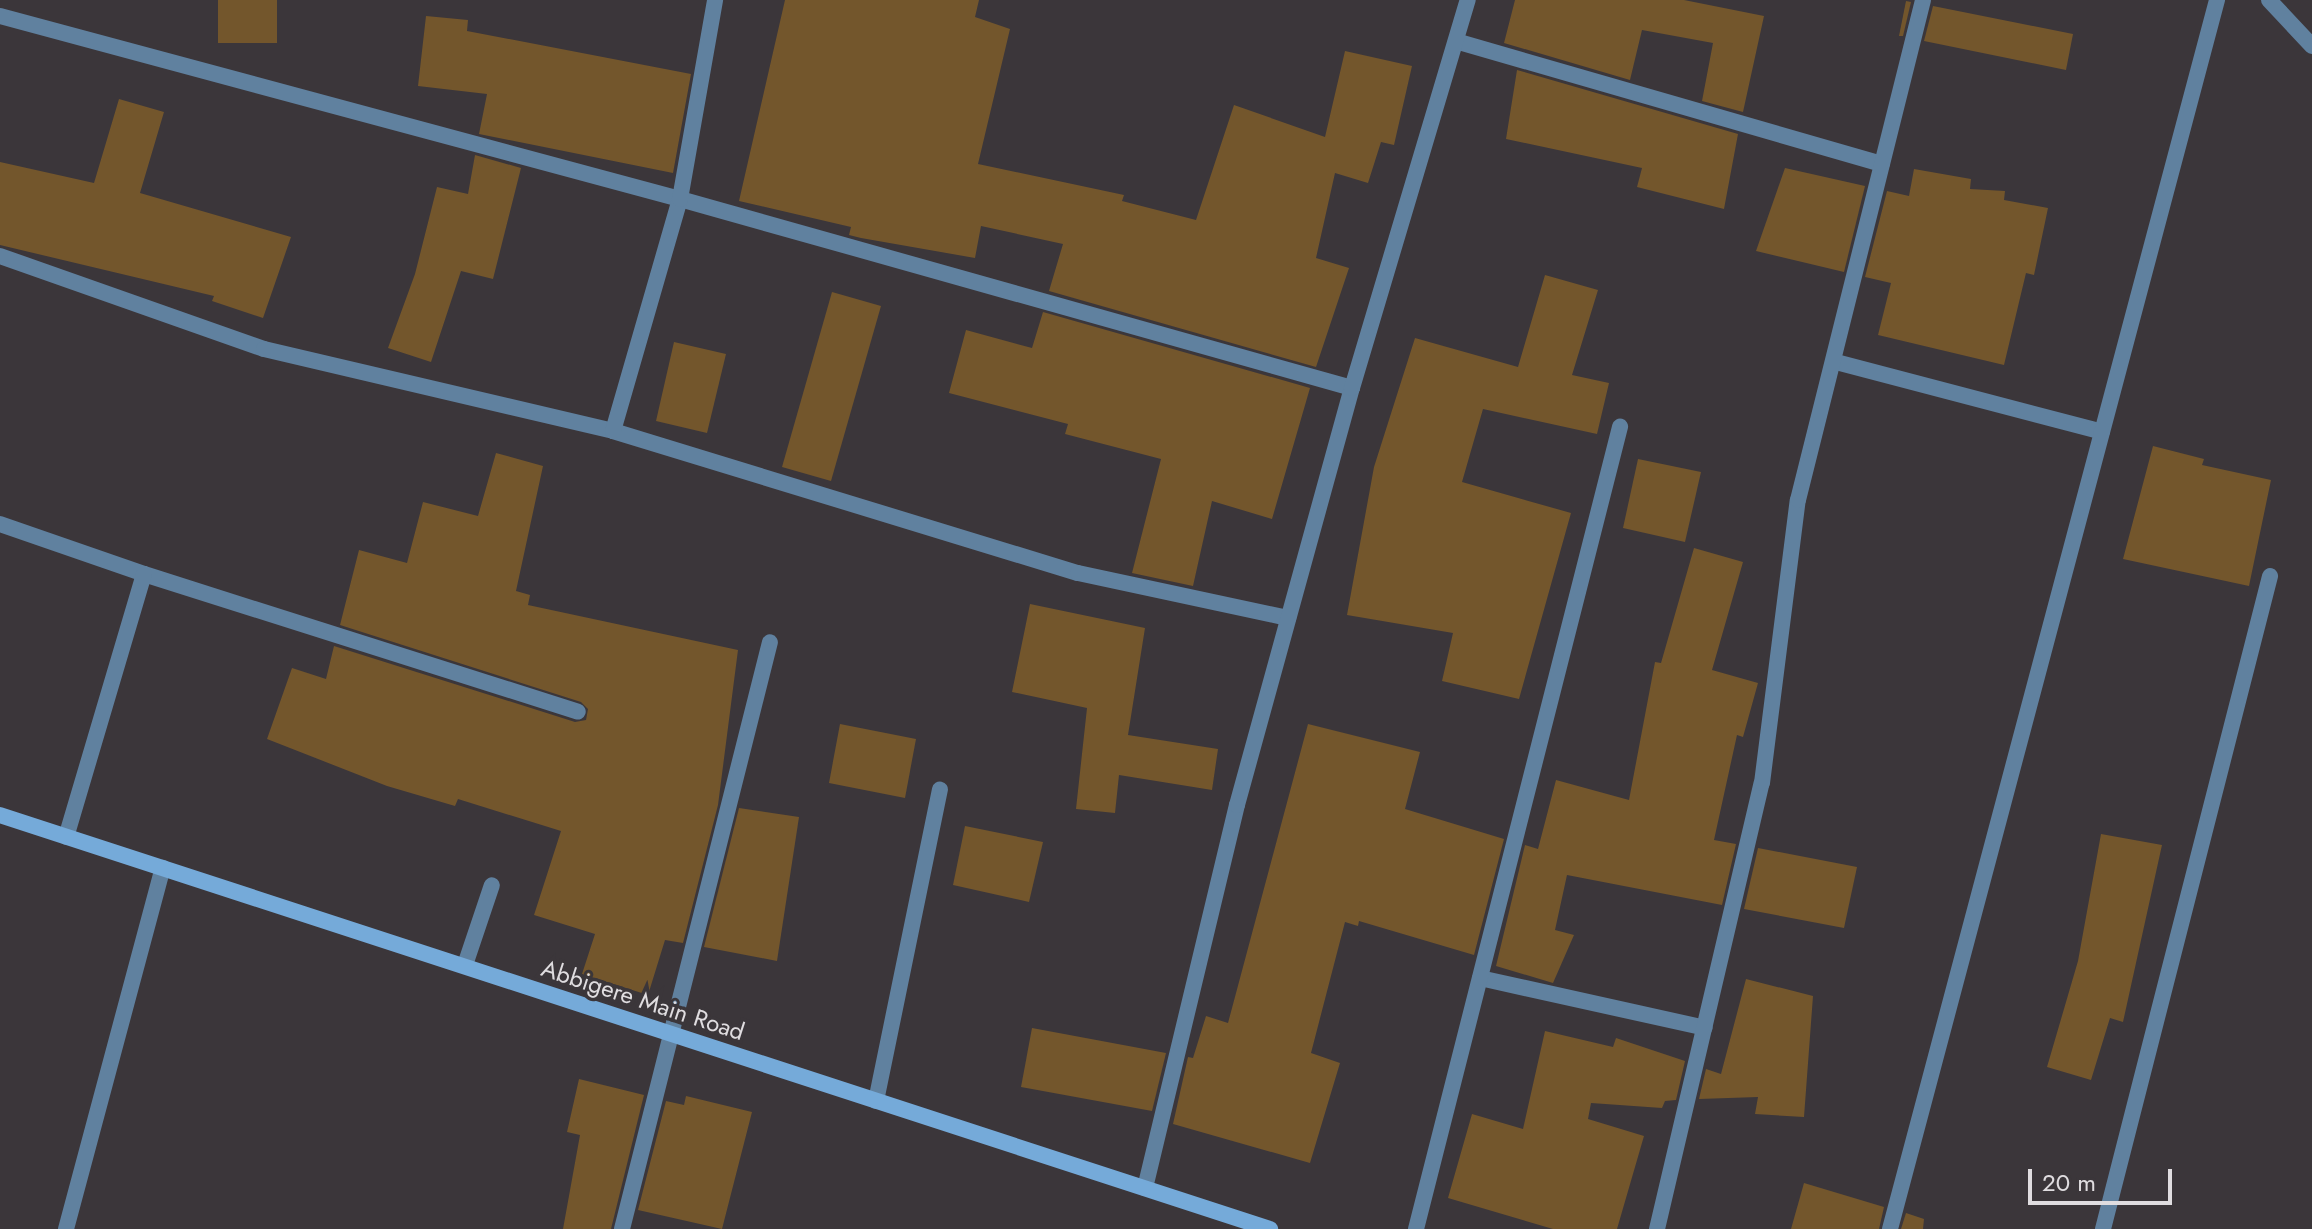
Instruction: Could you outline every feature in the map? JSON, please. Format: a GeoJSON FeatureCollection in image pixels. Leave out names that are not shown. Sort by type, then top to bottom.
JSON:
{"type":"FeatureCollection","features":[{"type":"Feature","properties":{"kind":"main road","name":"Abbigere Main Road"},"geometry":{"type":"LineString","coordinates":[[0,815],[1270,1229]]}},
{"type":"Feature","properties":{"kind":"street"},"geometry":{"type":"LineString","coordinates":[[613,431],[680,199],[715,0]]}},
{"type":"Feature","properties":{"kind":"street"},"geometry":{"type":"LineString","coordinates":[[1145,1188],[1237,805],[1352,388],[1459,42],[1468,0]]}},
{"type":"Feature","properties":{"kind":"street"},"geometry":{"type":"LineString","coordinates":[[1657,1229],[1762,783],[1798,500],[1836,362],[1923,0]]}},
{"type":"Feature","properties":{"kind":"street"},"geometry":{"type":"LineString","coordinates":[[1890,1229],[2217,0]]}},
{"type":"Feature","properties":{"kind":"street"},"geometry":{"type":"LineString","coordinates":[[2269,0],[2312,46]]}},
{"type":"Feature","properties":{"kind":"street"},"geometry":{"type":"LineString","coordinates":[[0,16],[680,199],[1352,388]]}},
{"type":"Feature","properties":{"kind":"street"},"geometry":{"type":"LineString","coordinates":[[1459,42],[1882,164]]}},
{"type":"Feature","properties":{"kind":"street"},"geometry":{"type":"LineString","coordinates":[[0,256],[264,349],[613,431],[1078,573],[1288,618]]}},
{"type":"Feature","properties":{"kind":"street"},"geometry":{"type":"LineString","coordinates":[[1836,362],[2102,432]]}},
{"type":"Feature","properties":{"kind":"street"},"geometry":{"type":"LineString","coordinates":[[1416,1229],[1620,427]]}},
{"type":"Feature","properties":{"kind":"street"},"geometry":{"type":"LineString","coordinates":[[0,524],[144,574],[578,712]]}},
{"type":"Feature","properties":{"kind":"street"},"geometry":{"type":"LineString","coordinates":[[66,837],[144,574]]}},
{"type":"Feature","properties":{"kind":"street"},"geometry":{"type":"LineString","coordinates":[[2103,1229],[2270,576]]}},
{"type":"Feature","properties":{"kind":"street"},"geometry":{"type":"LineString","coordinates":[[622,1229],[770,642]]}},
{"type":"Feature","properties":{"kind":"street"},"geometry":{"type":"LineString","coordinates":[[876,1101],[940,790]]}},
{"type":"Feature","properties":{"kind":"street"},"geometry":{"type":"LineString","coordinates":[[66,1229],[163,868]]}},
{"type":"Feature","properties":{"kind":"street"},"geometry":{"type":"LineString","coordinates":[[465,965],[492,885]]}},
{"type":"Feature","properties":{"kind":"street"},"geometry":{"type":"LineString","coordinates":[[1480,978],[1705,1028]]}},
{"type":"Feature","properties":{"kind":"building"},"geometry":{"type":"Polygon","coordinates":[[[218,0],[277,0],[277,43],[218,43],[218,0]]]}},
{"type":"Feature","properties":{"kind":"building"},"geometry":{"type":"Polygon","coordinates":[[[785,0],[979,0],[975,17],[1010,29],[978,164],[1124,195],[1122,201],[1196,220],[1234,105],[1325,137],[1345,51],[1412,66],[1394,145],[1381,142],[1368,183],[1335,173],[1316,258],[1349,268],[1316,367],[1049,291],[1063,244],[981,226],[975,258],[861,238],[849,235],[851,227],[739,201],[785,0]]]}},
{"type":"Feature","properties":{"kind":"building"},"geometry":{"type":"Polygon","coordinates":[[[1515,0],[1684,0],[1764,16],[1743,112],[1702,101],[1713,43],[1642,30],[1630,80],[1504,43],[1515,0]]]}},
{"type":"Feature","properties":{"kind":"building"},"geometry":{"type":"Polygon","coordinates":[[[1906,1],[1911,2],[1903,36],[1899,36],[1906,1]]]}},
{"type":"Feature","properties":{"kind":"building"},"geometry":{"type":"Polygon","coordinates":[[[1933,6],[2073,34],[2066,70],[1924,41],[1933,6]]]}},
{"type":"Feature","properties":{"kind":"building"},"geometry":{"type":"Polygon","coordinates":[[[426,16],[468,20],[467,31],[691,74],[673,173],[479,134],[487,94],[418,86],[426,16]]]}},
{"type":"Feature","properties":{"kind":"building"},"geometry":{"type":"Polygon","coordinates":[[[1517,70],[1738,134],[1724,209],[1637,187],[1642,168],[1506,139],[1517,70]]]}},
{"type":"Feature","properties":{"kind":"building"},"geometry":{"type":"Polygon","coordinates":[[[119,99],[164,112],[140,193],[291,237],[263,318],[212,301],[214,296],[0,245],[0,162],[94,183],[119,99]]]}},
{"type":"Feature","properties":{"kind":"building"},"geometry":{"type":"Polygon","coordinates":[[[475,155],[521,168],[493,279],[461,271],[431,362],[388,348],[415,274],[437,187],[468,194],[475,155]]]}},
{"type":"Feature","properties":{"kind":"building"},"geometry":{"type":"Polygon","coordinates":[[[1785,168],[1865,186],[1844,272],[1756,251],[1785,168]]]}},
{"type":"Feature","properties":{"kind":"building"},"geometry":{"type":"Polygon","coordinates":[[[1914,169],[1971,179],[1970,189],[2005,191],[2004,200],[2048,208],[2034,275],[2026,273],[2004,365],[1878,335],[1891,283],[1865,277],[1887,191],[1909,196],[1914,169]]]}},
{"type":"Feature","properties":{"kind":"building"},"geometry":{"type":"Polygon","coordinates":[[[1545,275],[1598,290],[1572,375],[1609,383],[1597,434],[1483,409],[1462,482],[1571,513],[1519,699],[1442,681],[1453,633],[1347,615],[1374,467],[1415,338],[1518,367],[1545,275]]]}},
{"type":"Feature","properties":{"kind":"building"},"geometry":{"type":"Polygon","coordinates":[[[832,292],[881,306],[831,481],[782,467],[832,292]]]}},
{"type":"Feature","properties":{"kind":"building"},"geometry":{"type":"Polygon","coordinates":[[[1043,312],[1310,388],[1272,519],[1212,501],[1193,586],[1132,573],[1161,459],[1065,434],[1068,424],[949,393],[966,330],[1032,348],[1043,312]]]}},
{"type":"Feature","properties":{"kind":"building"},"geometry":{"type":"Polygon","coordinates":[[[674,342],[726,354],[707,433],[656,421],[674,342]]]}},
{"type":"Feature","properties":{"kind":"building"},"geometry":{"type":"Polygon","coordinates":[[[2153,446],[2204,459],[2202,465],[2271,480],[2249,586],[2123,559],[2153,446]]]}},
{"type":"Feature","properties":{"kind":"building"},"geometry":{"type":"Polygon","coordinates":[[[496,453],[543,466],[516,591],[530,595],[528,605],[738,650],[718,805],[683,943],[665,940],[648,995],[582,974],[595,934],[534,915],[561,831],[458,799],[455,806],[387,786],[267,739],[292,668],[326,679],[334,646],[575,722],[586,720],[588,709],[581,702],[340,625],[359,550],[407,563],[423,502],[478,516],[496,453]]]}},
{"type":"Feature","properties":{"kind":"building"},"geometry":{"type":"Polygon","coordinates":[[[1638,459],[1701,472],[1685,542],[1623,528],[1638,459]]]}},
{"type":"Feature","properties":{"kind":"building"},"geometry":{"type":"Polygon","coordinates":[[[1694,548],[1743,562],[1712,670],[1758,683],[1743,737],[1737,735],[1714,840],[1736,844],[1722,905],[1567,875],[1555,930],[1574,935],[1553,983],[1496,966],[1525,845],[1538,849],[1556,780],[1629,800],[1655,662],[1661,663],[1694,548]]]}},
{"type":"Feature","properties":{"kind":"building"},"geometry":{"type":"Polygon","coordinates":[[[1030,604],[1145,628],[1128,735],[1218,749],[1212,790],[1119,775],[1115,813],[1076,809],[1087,708],[1012,692],[1030,604]]]}},
{"type":"Feature","properties":{"kind":"building"},"geometry":{"type":"Polygon","coordinates":[[[840,724],[916,739],[905,798],[829,783],[840,724]]]}},
{"type":"Feature","properties":{"kind":"building"},"geometry":{"type":"Polygon","coordinates":[[[1308,724],[1420,752],[1405,809],[1504,839],[1474,955],[1359,921],[1358,926],[1345,922],[1311,1053],[1340,1063],[1310,1163],[1173,1124],[1188,1057],[1193,1058],[1206,1016],[1228,1023],[1308,724]]]}},
{"type":"Feature","properties":{"kind":"building"},"geometry":{"type":"Polygon","coordinates":[[[739,808],[799,817],[777,961],[704,947],[739,808]]]}},
{"type":"Feature","properties":{"kind":"building"},"geometry":{"type":"Polygon","coordinates":[[[965,826],[1043,842],[1029,902],[953,885],[965,826]]]}},
{"type":"Feature","properties":{"kind":"building"},"geometry":{"type":"Polygon","coordinates":[[[2101,834],[2162,845],[2123,1022],[2110,1018],[2091,1080],[2047,1067],[2078,961],[2101,834]]]}},
{"type":"Feature","properties":{"kind":"building"},"geometry":{"type":"Polygon","coordinates":[[[1758,848],[1857,867],[1844,928],[1744,909],[1758,848]]]}},
{"type":"Feature","properties":{"kind":"building"},"geometry":{"type":"Polygon","coordinates":[[[1746,979],[1813,996],[1804,1117],[1755,1114],[1758,1097],[1699,1099],[1706,1069],[1721,1074],[1746,979]]]}},
{"type":"Feature","properties":{"kind":"building"},"geometry":{"type":"Polygon","coordinates":[[[1032,1028],[1166,1053],[1152,1111],[1021,1087],[1032,1028]]]}},
{"type":"Feature","properties":{"kind":"building"},"geometry":{"type":"Polygon","coordinates":[[[1545,1031],[1613,1047],[1616,1038],[1685,1061],[1676,1100],[1665,1101],[1662,1108],[1591,1103],[1588,1119],[1644,1136],[1617,1229],[1553,1229],[1448,1198],[1472,1114],[1523,1129],[1545,1031]]]}},
{"type":"Feature","properties":{"kind":"building"},"geometry":{"type":"Polygon","coordinates":[[[579,1079],[644,1095],[611,1229],[563,1229],[580,1135],[567,1132],[579,1079]]]}},
{"type":"Feature","properties":{"kind":"building"},"geometry":{"type":"Polygon","coordinates":[[[686,1096],[752,1112],[722,1229],[638,1210],[666,1101],[684,1105],[686,1096]]]}},
{"type":"Feature","properties":{"kind":"building"},"geometry":{"type":"Polygon","coordinates":[[[1804,1183],[1884,1207],[1879,1229],[1791,1229],[1804,1183]]]}},
{"type":"Feature","properties":{"kind":"building"},"geometry":{"type":"Polygon","coordinates":[[[1906,1213],[1924,1219],[1923,1229],[1901,1229],[1906,1213]]]}}]}
